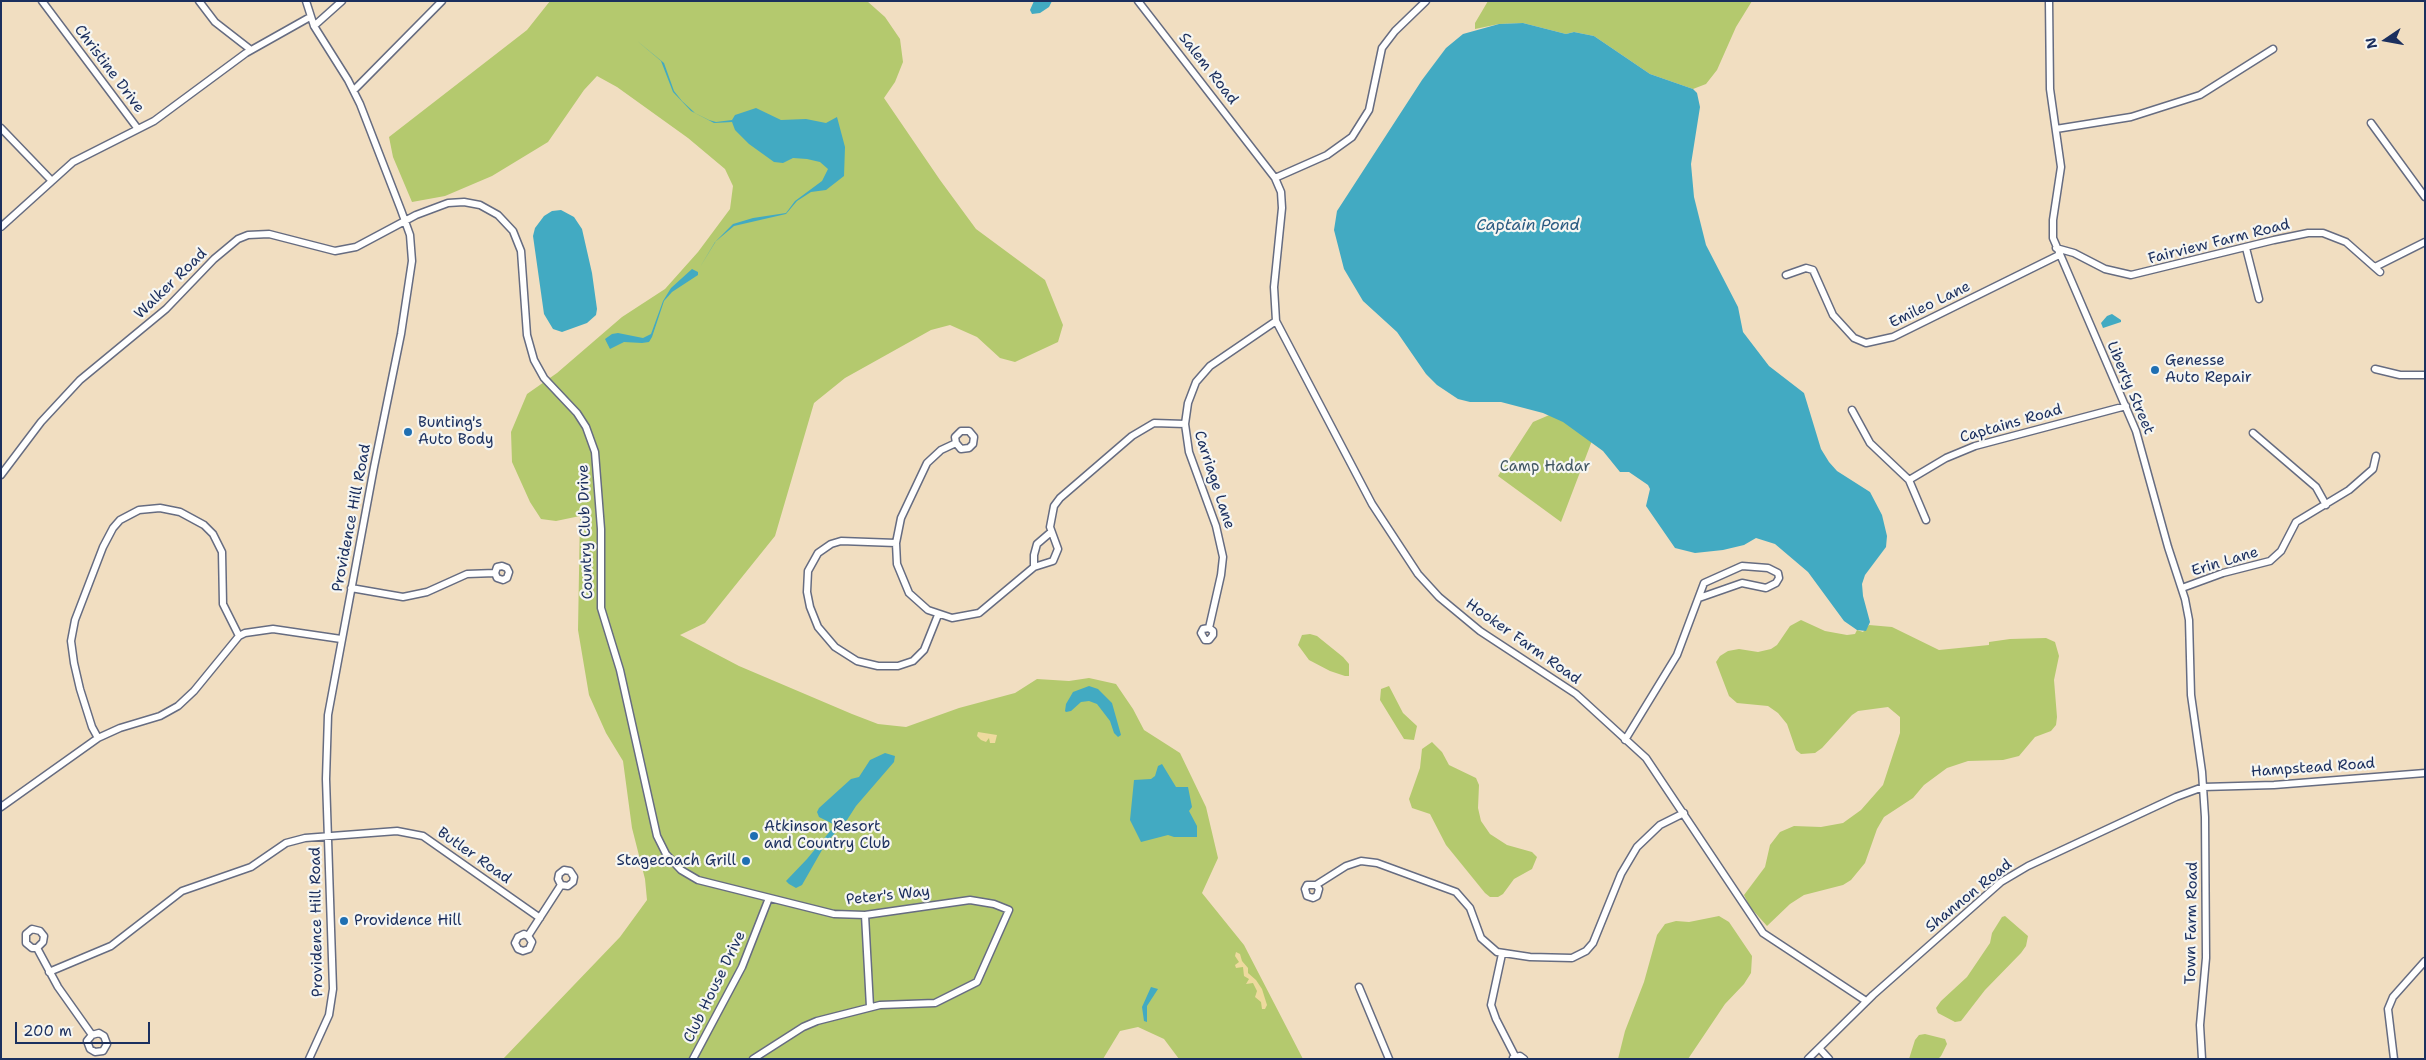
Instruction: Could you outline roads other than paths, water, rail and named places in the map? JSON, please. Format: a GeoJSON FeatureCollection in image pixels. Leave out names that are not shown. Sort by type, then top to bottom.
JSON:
{"type":"FeatureCollection","features":[{"type":"Feature","properties":{"kind":"street","name":"Christine Drive"},"geometry":{"type":"LineString","coordinates":[[42,1],[138,129]]}},
{"type":"Feature","properties":{"kind":"street"},"geometry":{"type":"LineString","coordinates":[[199,1],[215,22],[251,50]]}},
{"type":"Feature","properties":{"kind":"street","name":"Providence Hill Road"},"geometry":{"type":"LineString","coordinates":[[306,1],[314,26],[354,90],[404,220],[412,250],[410,287],[341,639],[326,730],[333,989],[329,1015],[309,1059]]}},
{"type":"Feature","properties":{"kind":"street"},"geometry":{"type":"LineString","coordinates":[[314,26],[342,1]]}},
{"type":"Feature","properties":{"kind":"street"},"geometry":{"type":"LineString","coordinates":[[354,90],[442,1]]}},
{"type":"Feature","properties":{"kind":"street","name":"Salem Road"},"geometry":{"type":"LineString","coordinates":[[1138,1],[1258,153]]}},
{"type":"Feature","properties":{"kind":"street"},"geometry":{"type":"LineString","coordinates":[[1275,178],[1327,155],[1352,137],[1369,110],[1382,48],[1395,31],[1426,1]]}},
{"type":"Feature","properties":{"kind":"street","name":"Liberty Street"},"geometry":{"type":"LineString","coordinates":[[2049,1],[2050,89],[2062,167],[2052,226],[2058,251],[2126,406],[2143,451],[2168,547],[2182,588],[2189,620],[2191,695],[2203,787]]}},
{"type":"Feature","properties":{"kind":"street"},"geometry":{"type":"LineString","coordinates":[[1,227],[51,180],[78,159],[163,116],[251,50],[310,17]]}},
{"type":"Feature","properties":{"kind":"street"},"geometry":{"type":"LineString","coordinates":[[2056,129],[2131,117],[2200,95],[2273,49]]}},
{"type":"Feature","properties":{"kind":"street"},"geometry":{"type":"LineString","coordinates":[[2371,123],[2425,197]]}},
{"type":"Feature","properties":{"kind":"street"},"geometry":{"type":"LineString","coordinates":[[1,128],[51,180]]}},
{"type":"Feature","properties":{"kind":"street","name":"Hooker Farm Road"},"geometry":{"type":"LineString","coordinates":[[1258,153],[1275,178],[1281,192],[1282,208],[1274,287],[1276,321],[1372,504],[1425,582],[1439,598],[1480,631],[1568,687],[1653,766],[1763,933],[1866,1002]]}},
{"type":"Feature","properties":{"kind":"street","name":"Country Club Drive"},"geometry":{"type":"LineString","coordinates":[[404,220],[448,203],[464,202],[485,207],[498,215],[515,236],[522,256],[527,335],[534,360],[547,382],[582,420],[590,436],[594,452],[600,530],[601,608],[620,670],[649,804],[661,845],[673,862],[698,880],[769,898]]}},
{"type":"Feature","properties":{"kind":"street","name":"Walker Road"},"geometry":{"type":"LineString","coordinates":[[1,475],[41,422],[80,380],[166,309],[214,259],[238,239],[258,233],[269,234],[325,250],[346,250],[366,242],[404,220]]}},
{"type":"Feature","properties":{"kind":"street","name":"Fairview Farm Road"},"geometry":{"type":"LineString","coordinates":[[2058,251],[2074,253],[2105,269],[2131,275],[2297,235],[2322,233],[2346,242],[2378,270],[2425,242]]}},
{"type":"Feature","properties":{"kind":"street"},"geometry":{"type":"LineString","coordinates":[[2246,248],[2259,299]]}},
{"type":"Feature","properties":{"kind":"street","name":"Emileo Lane"},"geometry":{"type":"LineString","coordinates":[[1786,275],[1806,268],[1813,270],[1833,315],[1854,338],[1866,343],[1893,337],[2058,251]]}},
{"type":"Feature","properties":{"kind":"street","name":"Carriage Lane"},"geometry":{"type":"LineString","coordinates":[[1209,628],[1222,567],[1222,546],[1189,452],[1185,424],[1192,392],[1202,374],[1218,359],[1276,321]]}},
{"type":"Feature","properties":{"kind":"street"},"geometry":{"type":"LineString","coordinates":[[2374,369],[2394,375],[2425,375]]}},
{"type":"Feature","properties":{"kind":"street","name":"Captains Road"},"geometry":{"type":"LineString","coordinates":[[1909,480],[1946,458],[1975,446],[2126,406]]}},
{"type":"Feature","properties":{"kind":"street"},"geometry":{"type":"LineString","coordinates":[[1852,410],[1870,443],[1909,480],[1926,520]]}},
{"type":"Feature","properties":{"kind":"street"},"geometry":{"type":"LineString","coordinates":[[956,443],[941,450],[923,469],[901,518],[896,543],[897,564],[909,593],[924,608],[938,615],[958,618],[978,612],[1034,567],[1050,563],[1056,557],[1058,549],[1051,532],[1050,516],[1056,502],[1132,436],[1154,423],[1185,424]]}},
{"type":"Feature","properties":{"kind":"street"},"geometry":{"type":"LineString","coordinates":[[2253,433],[2316,487],[2326,505]]}},
{"type":"Feature","properties":{"kind":"street","name":"Erin Lane"},"geometry":{"type":"LineString","coordinates":[[2182,588],[2218,574],[2270,561],[2281,551],[2296,522],[2349,490],[2373,469],[2376,456]]}},
{"type":"Feature","properties":{"kind":"street"},"geometry":{"type":"LineString","coordinates":[[98,738],[92,727],[80,688],[73,658],[72,636],[75,620],[103,547],[113,528],[120,520],[139,510],[165,508],[190,516],[209,529],[222,552],[223,604],[239,636]]}},
{"type":"Feature","properties":{"kind":"street"},"geometry":{"type":"LineString","coordinates":[[1034,567],[1034,554],[1037,544],[1051,532]]}},
{"type":"Feature","properties":{"kind":"street"},"geometry":{"type":"LineString","coordinates":[[896,543],[841,541],[831,544],[818,553],[810,566],[807,587],[810,607],[818,627],[835,647],[857,660],[878,666],[898,666],[913,661],[924,650],[938,615]]}},
{"type":"Feature","properties":{"kind":"street"},"geometry":{"type":"LineString","coordinates":[[1625,740],[1676,655],[1702,587],[1708,580],[1737,568],[1748,566],[1763,567],[1778,573],[1779,578],[1766,588],[1742,583],[1699,598]]}},
{"type":"Feature","properties":{"kind":"street"},"geometry":{"type":"LineString","coordinates":[[351,588],[396,597],[411,596],[427,592],[467,574],[494,573]]}},
{"type":"Feature","properties":{"kind":"street"},"geometry":{"type":"LineString","coordinates":[[1,807],[98,738],[120,728],[160,716],[178,706],[194,691],[239,636],[253,631],[273,629],[341,639]]}},
{"type":"Feature","properties":{"kind":"street","name":"Hampstead Road"},"geometry":{"type":"LineString","coordinates":[[2203,787],[2274,785],[2425,772]]}},
{"type":"Feature","properties":{"kind":"street","name":"Shannon Road"},"geometry":{"type":"LineString","coordinates":[[1808,1059],[1866,1002],[2009,876],[2176,797],[2203,787]]}},
{"type":"Feature","properties":{"kind":"street","name":"Town Farm Road"},"geometry":{"type":"LineString","coordinates":[[2202,1059],[2200,1025],[2207,920],[2203,787]]}},
{"type":"Feature","properties":{"kind":"street"},"geometry":{"type":"LineString","coordinates":[[1316,885],[1346,866],[1366,861],[1456,892],[1464,899],[1482,938],[1492,949],[1502,954],[1562,959],[1577,956],[1586,951],[1597,937],[1622,873],[1637,847],[1660,825],[1684,813]]}},
{"type":"Feature","properties":{"kind":"street","name":"Butler Road"},"geometry":{"type":"LineString","coordinates":[[49,972],[111,946],[182,891],[251,868],[277,849],[295,840],[328,836],[398,831],[423,836],[540,918]]}},
{"type":"Feature","properties":{"kind":"street"},"geometry":{"type":"LineString","coordinates":[[528,936],[561,884]]}},
{"type":"Feature","properties":{"kind":"street","name":"Peter's Way"},"geometry":{"type":"LineString","coordinates":[[769,898],[824,912],[864,914],[970,900],[994,904],[1009,910],[977,982],[935,1003],[870,1007]]}},
{"type":"Feature","properties":{"kind":"street","name":"Club House Drive"},"geometry":{"type":"LineString","coordinates":[[693,1059],[742,967],[769,898]]}},
{"type":"Feature","properties":{"kind":"street"},"geometry":{"type":"LineString","coordinates":[[753,1059],[810,1024],[870,1007],[864,914]]}},
{"type":"Feature","properties":{"kind":"street"},"geometry":{"type":"LineString","coordinates":[[38,948],[49,972],[92,1034]]}},
{"type":"Feature","properties":{"kind":"street"},"geometry":{"type":"LineString","coordinates":[[1502,954],[1491,1005],[1513,1057],[1520,1056],[1524,1059]]}},
{"type":"Feature","properties":{"kind":"street"},"geometry":{"type":"LineString","coordinates":[[2394,1059],[2388,1009],[2393,997],[2425,961]]}},
{"type":"Feature","properties":{"kind":"street"},"geometry":{"type":"LineString","coordinates":[[1359,988],[1389,1059]]}},
{"type":"Feature","properties":{"kind":"street"},"geometry":{"type":"LineString","coordinates":[[1819,1048],[1829,1059]]}},
{"type":"Feature","properties":{"kind":"water"},"geometry":{"type":"Polygon","coordinates":[[[1034,1],[1052,1],[1049,7],[1040,13],[1032,14],[1030,10],[1034,1]]]}},
{"type":"Feature","properties":{"kind":"water","name":"Captain Pond"},"geometry":{"type":"Polygon","coordinates":[[[1523,23],[1566,34],[1574,32],[1594,36],[1650,74],[1693,89],[1697,93],[1700,107],[1691,164],[1694,197],[1706,245],[1738,307],[1743,332],[1769,366],[1804,393],[1821,449],[1829,462],[1837,471],[1870,492],[1882,515],[1887,536],[1886,547],[1865,575],[1862,584],[1870,622],[1866,631],[1857,630],[1844,621],[1808,572],[1775,544],[1756,538],[1744,545],[1723,550],[1695,553],[1675,548],[1646,506],[1650,489],[1648,485],[1629,472],[1620,472],[1603,451],[1563,422],[1543,413],[1501,402],[1470,402],[1458,399],[1437,385],[1426,374],[1397,332],[1363,301],[1344,269],[1334,230],[1337,211],[1422,80],[1446,48],[1463,34],[1499,24],[1523,23]]]}},
{"type":"Feature","properties":{"kind":"water"},"geometry":{"type":"Polygon","coordinates":[[[636,40],[664,63],[674,91],[682,101],[695,113],[709,120],[716,122],[732,120],[735,115],[756,108],[781,120],[806,119],[826,123],[837,117],[845,147],[844,176],[826,190],[811,192],[797,201],[786,214],[734,226],[716,241],[733,224],[753,218],[786,213],[795,201],[822,181],[828,169],[820,162],[807,159],[793,158],[783,163],[774,162],[749,144],[735,130],[732,122],[714,123],[691,111],[673,92],[661,61],[636,40]]]}},
{"type":"Feature","properties":{"kind":"water"},"geometry":{"type":"Polygon","coordinates":[[[561,210],[574,217],[582,229],[592,273],[597,309],[596,315],[587,323],[562,332],[553,329],[544,314],[533,236],[535,228],[544,216],[552,211],[561,210]]]}},
{"type":"Feature","properties":{"kind":"water"},"geometry":{"type":"Polygon","coordinates":[[[692,269],[698,272],[698,275],[672,292],[664,301],[649,342],[624,342],[610,349],[605,339],[612,334],[618,333],[643,338],[651,334],[663,301],[671,288],[692,269]]]}},
{"type":"Feature","properties":{"kind":"water"},"geometry":{"type":"Polygon","coordinates":[[[2112,314],[2121,322],[2103,328],[2101,323],[2107,316],[2112,314]]]}},
{"type":"Feature","properties":{"kind":"water"},"geometry":{"type":"Polygon","coordinates":[[[1089,686],[1098,689],[1112,703],[1121,735],[1118,737],[1114,733],[1110,721],[1097,704],[1089,701],[1081,702],[1071,711],[1065,711],[1066,704],[1073,692],[1089,686]]]}},
{"type":"Feature","properties":{"kind":"water"},"geometry":{"type":"Polygon","coordinates":[[[885,753],[895,756],[894,762],[856,806],[847,820],[836,829],[833,827],[833,824],[819,817],[817,812],[819,808],[851,779],[859,777],[870,760],[885,753]]]}},
{"type":"Feature","properties":{"kind":"water"},"geometry":{"type":"Polygon","coordinates":[[[1162,764],[1176,787],[1188,787],[1192,807],[1189,811],[1197,826],[1197,837],[1174,837],[1168,835],[1141,842],[1130,820],[1134,780],[1151,779],[1155,776],[1158,766],[1162,764]]]}},
{"type":"Feature","properties":{"kind":"water"},"geometry":{"type":"Polygon","coordinates":[[[831,830],[836,832],[826,843],[802,885],[796,888],[789,884],[786,881],[831,830]]]}},
{"type":"Feature","properties":{"kind":"water"},"geometry":{"type":"Polygon","coordinates":[[[1151,987],[1158,989],[1147,1006],[1147,1022],[1144,1021],[1142,1007],[1151,987]]]}},
{"type":"Feature","properties":{"kind":"place","name":"Genesse Auto Repair"},"geometry":{"type":"Point","coordinates":[2155,370]}},
{"type":"Feature","properties":{"kind":"place","name":"Bunting's Auto Body"},"geometry":{"type":"Point","coordinates":[408,432]}},
{"type":"Feature","properties":{"kind":"place","name":"Atkinson Resort and Country Club"},"geometry":{"type":"Point","coordinates":[754,836]}},
{"type":"Feature","properties":{"kind":"place","name":"Stagecoach Grill"},"geometry":{"type":"Point","coordinates":[746,861]}},
{"type":"Feature","properties":{"kind":"place","name":"Providence Hill"},"geometry":{"type":"Point","coordinates":[344,921]}},
{"type":"Feature","properties":{"kind":"park label","name":"Camp Hadar"},"geometry":{"type":"Point","coordinates":[1545,467]}}]}
